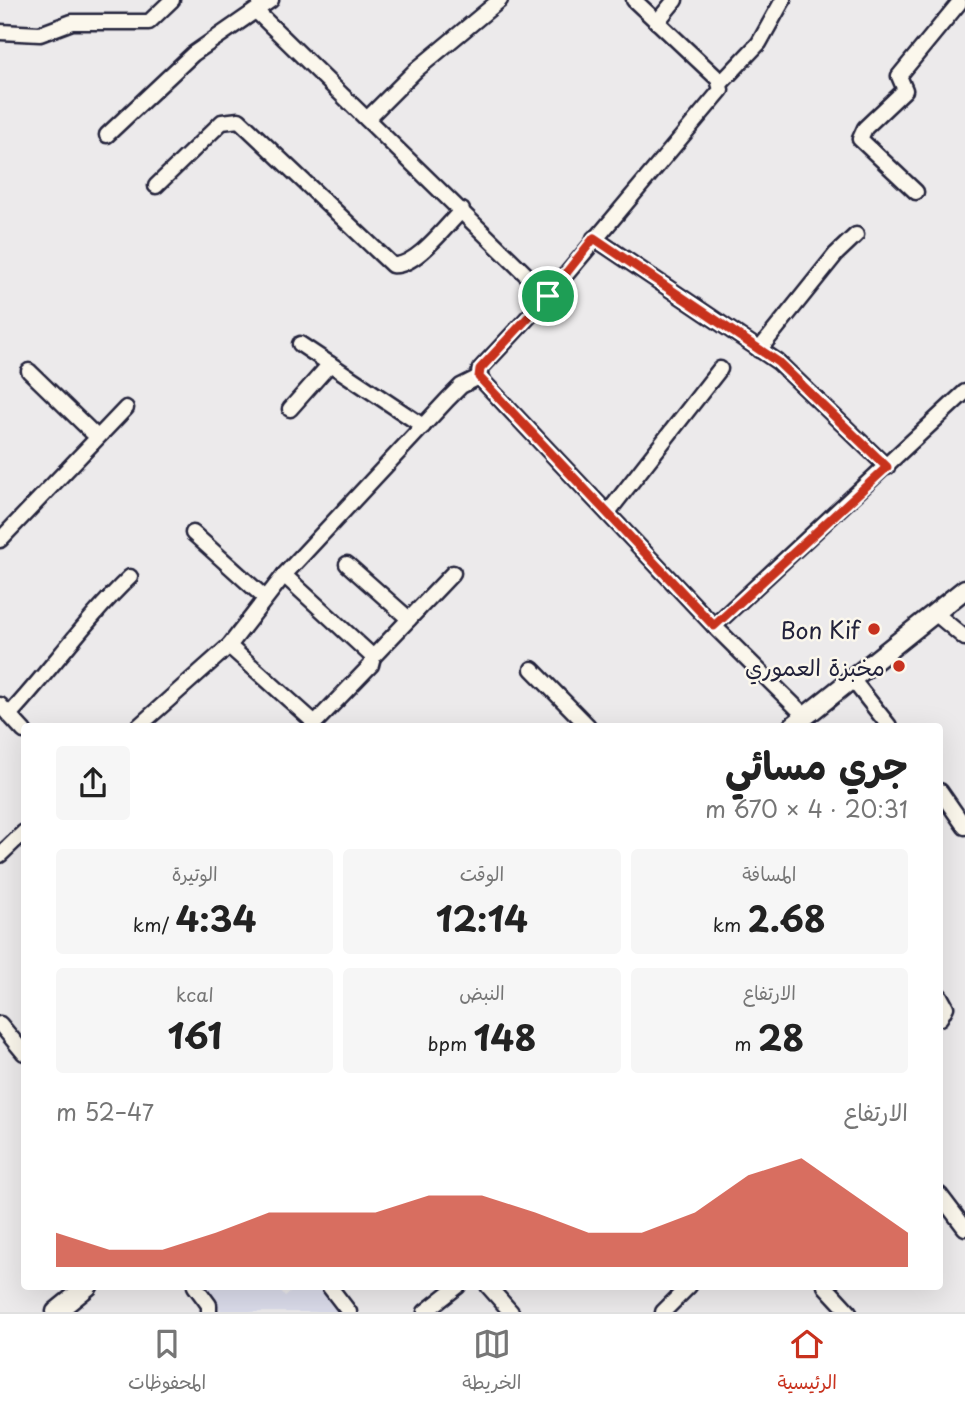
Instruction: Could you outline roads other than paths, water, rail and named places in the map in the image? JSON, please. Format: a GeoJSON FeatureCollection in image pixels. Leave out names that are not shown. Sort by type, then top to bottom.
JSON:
{"type":"FeatureCollection","features":[{"type":"Feature","properties":{"kind":"main road"},"geometry":{"type":"LineString","coordinates":[[799,721],[965,589]]}},
{"type":"Feature","properties":{"kind":"main road"},"geometry":{"type":"LineString","coordinates":[[56,1312],[83,1290]]}},
{"type":"Feature","properties":{"kind":"street"},"geometry":{"type":"LineString","coordinates":[[0,32],[40,34],[72,22],[149,22],[172,0]]}},
{"type":"Feature","properties":{"kind":"street"},"geometry":{"type":"LineString","coordinates":[[107,135],[193,54],[271,0]]}},
{"type":"Feature","properties":{"kind":"street"},"geometry":{"type":"LineString","coordinates":[[367,119],[416,70],[500,0]]}},
{"type":"Feature","properties":{"kind":"street"},"geometry":{"type":"LineString","coordinates":[[634,0],[721,83]]}},
{"type":"Feature","properties":{"kind":"street"},"geometry":{"type":"LineString","coordinates":[[657,23],[675,0]]}},
{"type":"Feature","properties":{"kind":"street"},"geometry":{"type":"LineString","coordinates":[[479,377],[480,369],[548,296],[594,238],[714,99],[721,90],[721,83],[759,43],[783,0]]}},
{"type":"Feature","properties":{"kind":"street"},"geometry":{"type":"LineString","coordinates":[[916,192],[860,139],[865,128],[905,90],[900,76],[960,3]]}},
{"type":"Feature","properties":{"kind":"street"},"geometry":{"type":"LineString","coordinates":[[256,11],[548,296]]}},
{"type":"Feature","properties":{"kind":"street"},"geometry":{"type":"LineString","coordinates":[[156,186],[222,122],[239,120],[392,265],[404,265],[415,258],[462,210]]}},
{"type":"Feature","properties":{"kind":"street"},"geometry":{"type":"LineString","coordinates":[[759,350],[836,254],[856,235]]}},
{"type":"Feature","properties":{"kind":"street"},"geometry":{"type":"LineString","coordinates":[[594,238],[778,362],[887,467]]}},
{"type":"Feature","properties":{"kind":"street"},"geometry":{"type":"LineString","coordinates":[[300,344],[423,426]]}},
{"type":"Feature","properties":{"kind":"street"},"geometry":{"type":"LineString","coordinates":[[290,409],[330,364]]}},
{"type":"Feature","properties":{"kind":"street"},"geometry":{"type":"LineString","coordinates":[[610,512],[720,369]]}},
{"type":"Feature","properties":{"kind":"street"},"geometry":{"type":"LineString","coordinates":[[29,371],[97,437]]}},
{"type":"Feature","properties":{"kind":"street"},"geometry":{"type":"LineString","coordinates":[[142,723],[229,646],[284,575],[461,386],[479,377]]}},
{"type":"Feature","properties":{"kind":"street"},"geometry":{"type":"LineString","coordinates":[[479,377],[610,512],[799,721]]}},
{"type":"Feature","properties":{"kind":"street"},"geometry":{"type":"LineString","coordinates":[[714,626],[965,393]]}},
{"type":"Feature","properties":{"kind":"street"},"geometry":{"type":"LineString","coordinates":[[0,540],[126,408]]}},
{"type":"Feature","properties":{"kind":"street"},"geometry":{"type":"LineString","coordinates":[[193,533],[265,598]]}},
{"type":"Feature","properties":{"kind":"street"},"geometry":{"type":"LineString","coordinates":[[347,564],[410,619]]}},
{"type":"Feature","properties":{"kind":"street"},"geometry":{"type":"LineString","coordinates":[[315,723],[453,573]]}},
{"type":"Feature","properties":{"kind":"street"},"geometry":{"type":"LineString","coordinates":[[284,575],[373,657]]}},
{"type":"Feature","properties":{"kind":"street"},"geometry":{"type":"LineString","coordinates":[[21,728],[5,710],[55,665],[88,618],[130,577]]}},
{"type":"Feature","properties":{"kind":"street"},"geometry":{"type":"LineString","coordinates":[[935,613],[965,638]]}},
{"type":"Feature","properties":{"kind":"street"},"geometry":{"type":"LineString","coordinates":[[229,646],[311,723]]}},
{"type":"Feature","properties":{"kind":"street"},"geometry":{"type":"LineString","coordinates":[[532,669],[585,723]]}},
{"type":"Feature","properties":{"kind":"street"},"geometry":{"type":"LineString","coordinates":[[852,679],[887,723]]}},
{"type":"Feature","properties":{"kind":"street"},"geometry":{"type":"LineString","coordinates":[[943,795],[965,827]]}},
{"type":"Feature","properties":{"kind":"street"},"geometry":{"type":"LineString","coordinates":[[0,855],[21,835]]}},
{"type":"Feature","properties":{"kind":"street"},"geometry":{"type":"LineString","coordinates":[[0,1024],[21,1049]]}},
{"type":"Feature","properties":{"kind":"street"},"geometry":{"type":"LineString","coordinates":[[943,1199],[965,1228]]}},
{"type":"Feature","properties":{"kind":"street"},"geometry":{"type":"LineString","coordinates":[[198,1290],[209,1305],[209,1312]]}},
{"type":"Feature","properties":{"kind":"street"},"geometry":{"type":"LineString","coordinates":[[332,1290],[349,1312]]}},
{"type":"Feature","properties":{"kind":"street"},"geometry":{"type":"LineString","coordinates":[[425,1312],[453,1290]]}},
{"type":"Feature","properties":{"kind":"street"},"geometry":{"type":"LineString","coordinates":[[492,1290],[511,1312]]}},
{"type":"Feature","properties":{"kind":"street"},"geometry":{"type":"LineString","coordinates":[[663,1312],[685,1290]]}},
{"type":"Feature","properties":{"kind":"street"},"geometry":{"type":"LineString","coordinates":[[829,1290],[849,1312]]}},
{"type":"Feature","properties":{"kind":"place","name":"Bon Kif"},"geometry":{"type":"Point","coordinates":[874,629]}},
{"type":"Feature","properties":{"kind":"place","name":"مخبزة العموري"},"geometry":{"type":"Point","coordinates":[899,666]}}]}
